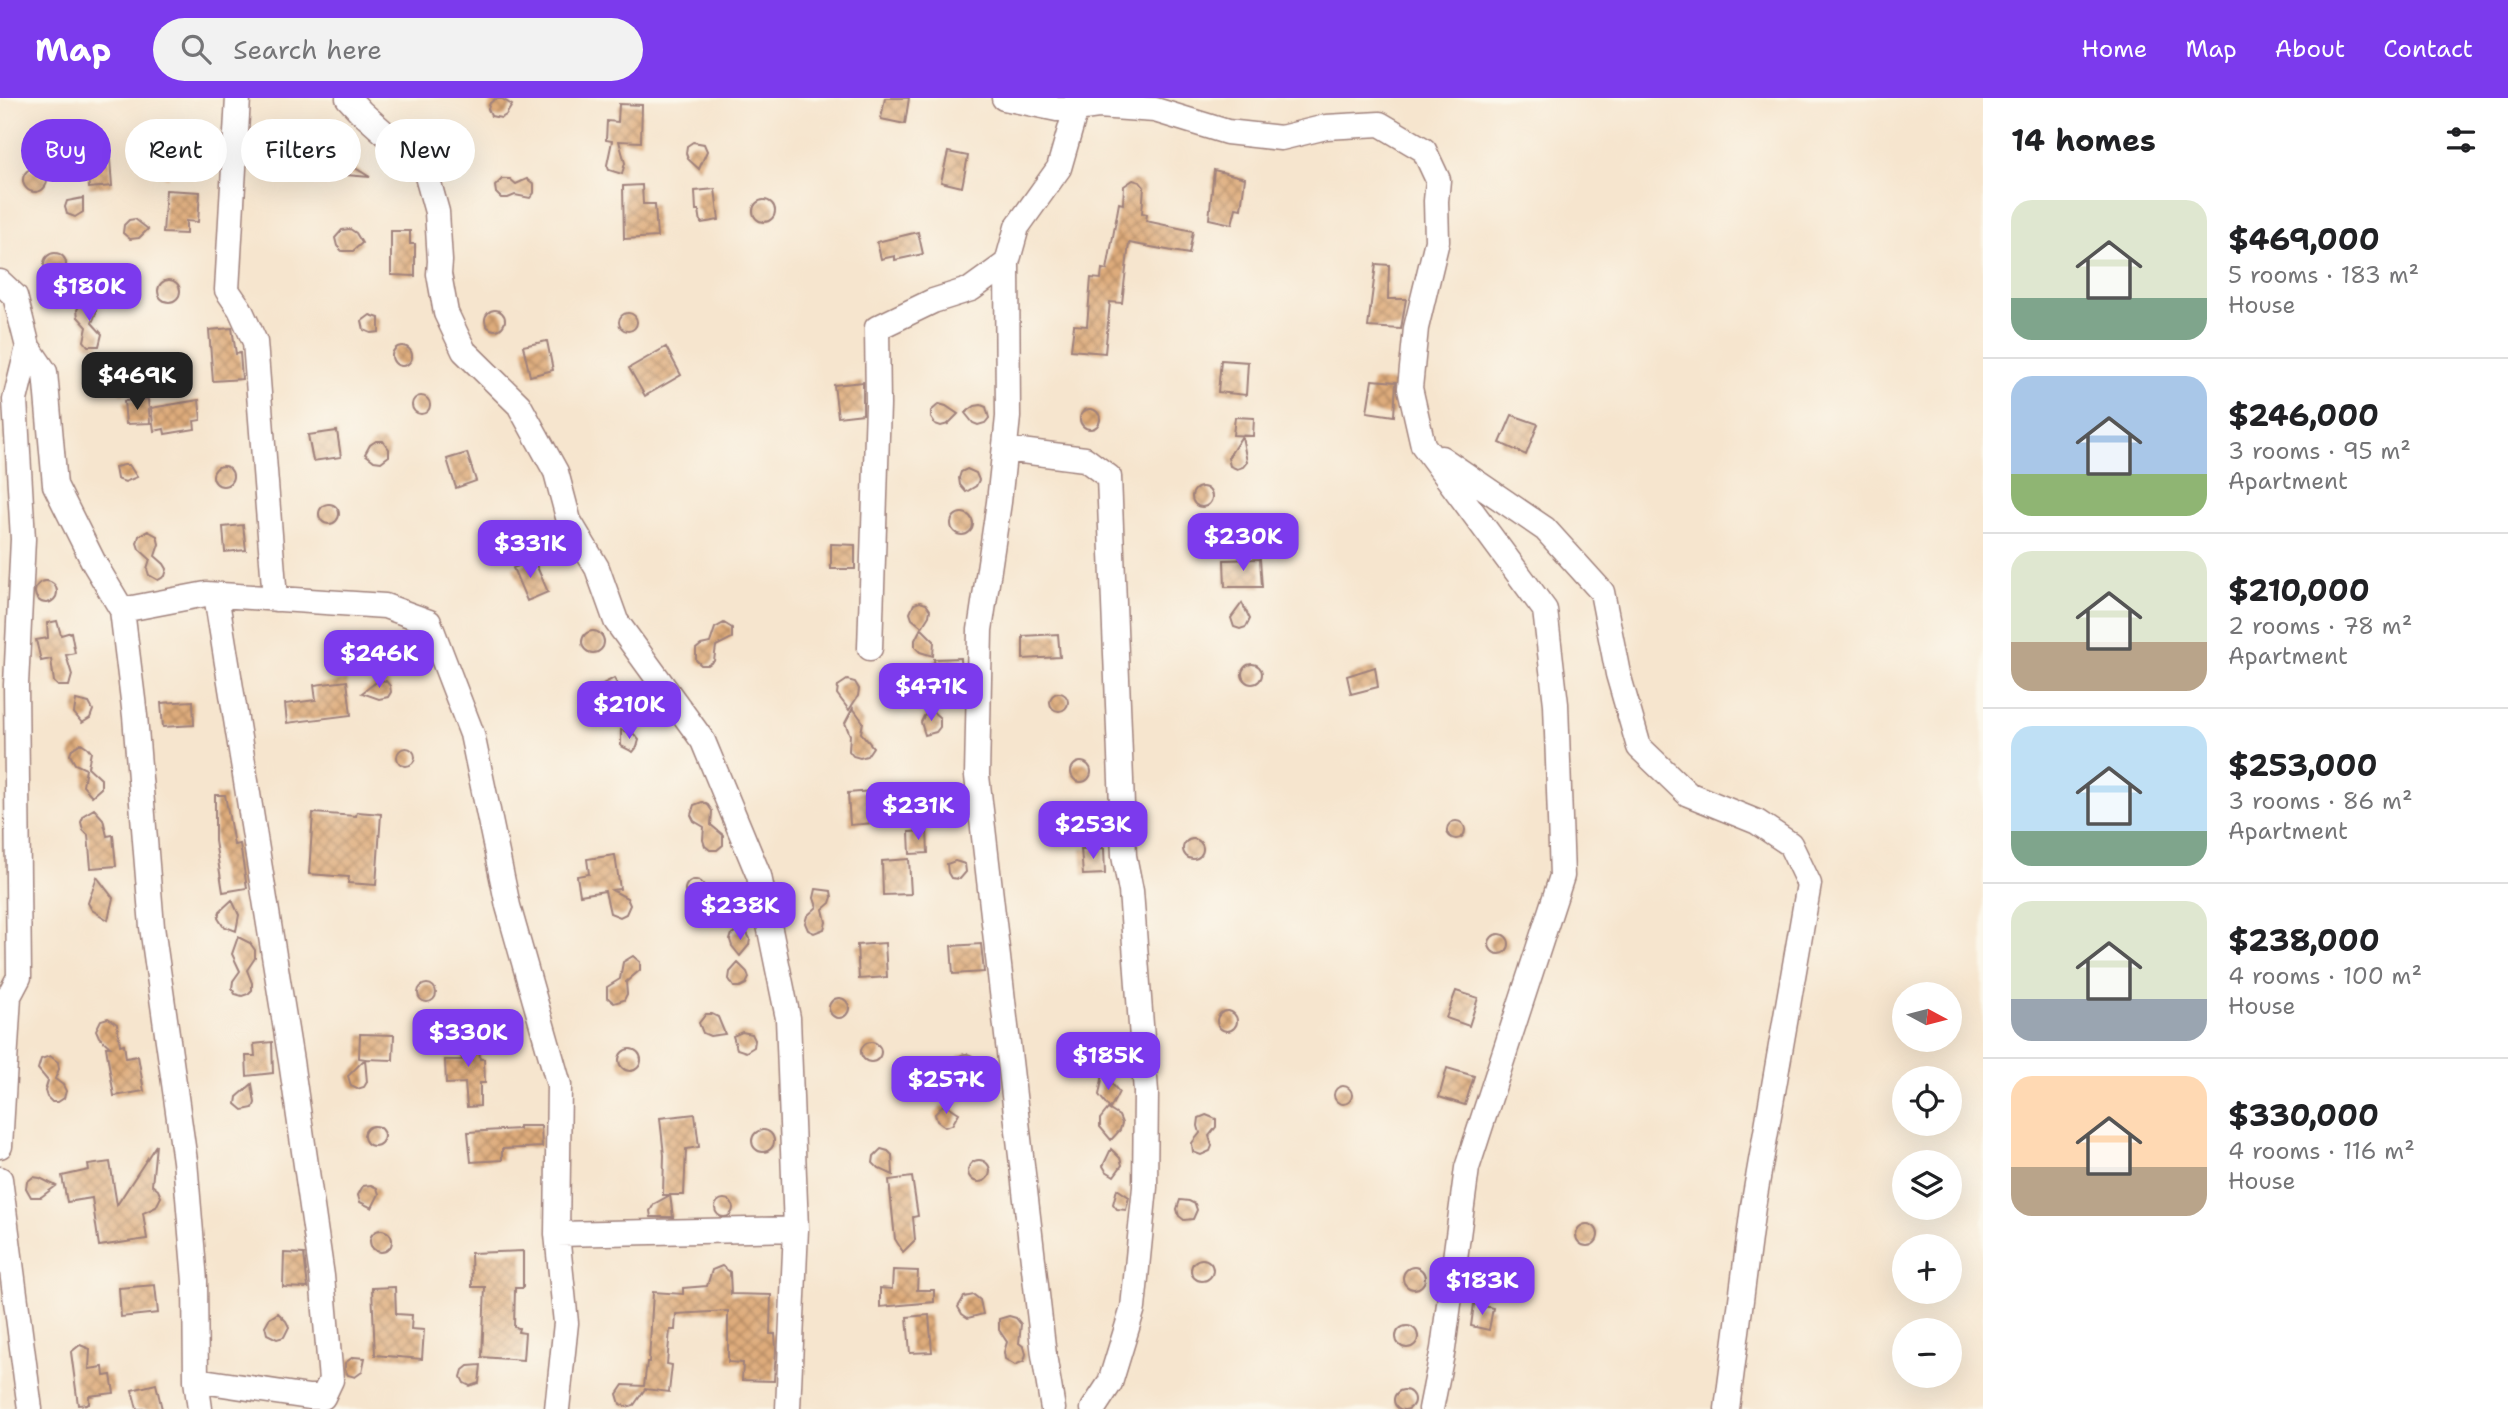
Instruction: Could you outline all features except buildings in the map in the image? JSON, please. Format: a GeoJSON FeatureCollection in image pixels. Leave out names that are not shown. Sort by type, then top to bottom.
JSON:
{"type":"FeatureCollection","features":[{"type":"Feature","properties":{"kind":"street"},"geometry":{"type":"LineString","coordinates":[[238,98],[227,290],[256,342],[275,599]]}},
{"type":"Feature","properties":{"kind":"street"},"geometry":{"type":"LineString","coordinates":[[348,98],[361,113],[425,169],[437,212],[439,274],[446,313],[464,351],[519,405],[556,472],[569,521],[597,568],[616,621],[703,741],[759,876],[788,1018],[796,1229],[788,1409]]}},
{"type":"Feature","properties":{"kind":"street"},"geometry":{"type":"LineString","coordinates":[[1004,98],[1057,108],[1098,106],[1155,110],[1227,132],[1281,138],[1326,127],[1380,124],[1424,150],[1438,180],[1437,241],[1416,328],[1410,388],[1423,445],[1545,610],[1556,704],[1562,876],[1467,1168],[1443,1349],[1431,1409]]}},
{"type":"Feature","properties":{"kind":"street"},"geometry":{"type":"LineString","coordinates":[[1053,1409],[976,776],[980,630],[999,502],[1008,417],[1007,263],[1017,227],[1059,168],[1076,109]]}},
{"type":"Feature","properties":{"kind":"street"},"geometry":{"type":"LineString","coordinates":[[870,648],[878,405],[877,328],[933,301],[971,289],[1007,263]]}},
{"type":"Feature","properties":{"kind":"street"},"geometry":{"type":"LineString","coordinates":[[0,282],[15,296],[28,347],[45,372],[55,485],[94,563],[122,610],[135,716],[152,927],[185,1161],[195,1281],[196,1380],[201,1409]]}},
{"type":"Feature","properties":{"kind":"street"},"geometry":{"type":"LineString","coordinates":[[0,1146],[9,996],[19,977],[16,685],[23,538],[15,400],[28,347]]}},
{"type":"Feature","properties":{"kind":"street"},"geometry":{"type":"LineString","coordinates":[[1423,445],[1545,529],[1602,592],[1618,674],[1639,747],[1688,794],[1757,822],[1790,844],[1809,884],[1753,1207],[1727,1409]]}},
{"type":"Feature","properties":{"kind":"street"},"geometry":{"type":"LineString","coordinates":[[1005,449],[1085,459],[1109,477],[1124,856],[1131,891],[1146,1092],[1144,1187],[1133,1308],[1110,1383],[1093,1409]]}},
{"type":"Feature","properties":{"kind":"street"},"geometry":{"type":"LineString","coordinates":[[122,610],[206,594],[385,606],[429,622],[472,734],[508,906],[559,1085],[558,1234],[566,1323],[557,1409]]}},
{"type":"Feature","properties":{"kind":"street"},"geometry":{"type":"LineString","coordinates":[[196,1380],[309,1397],[323,1397],[331,1381],[322,1276],[291,1060],[216,595]]}},
{"type":"Feature","properties":{"kind":"street"},"geometry":{"type":"LineString","coordinates":[[0,1179],[30,1409]]}},
{"type":"Feature","properties":{"kind":"street"},"geometry":{"type":"LineString","coordinates":[[558,1234],[796,1229]]}}]}
